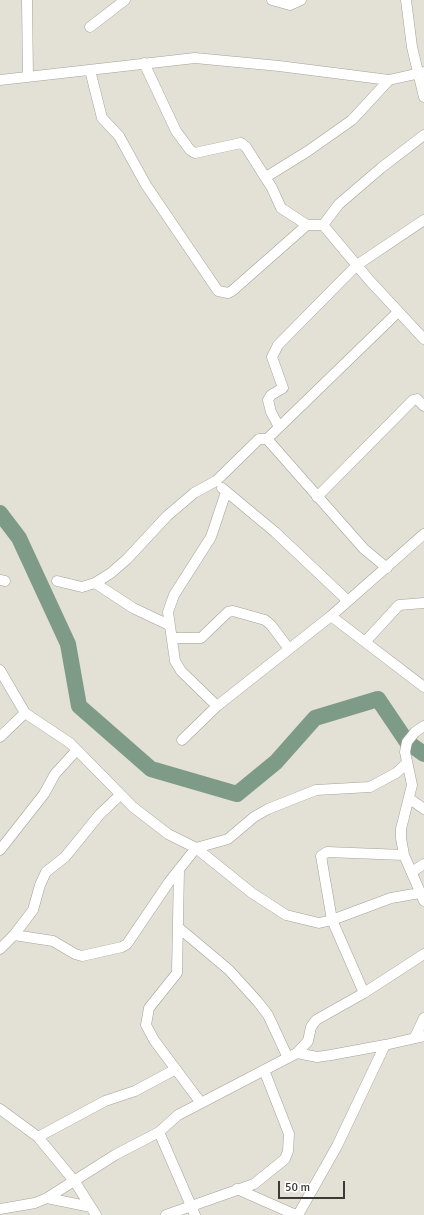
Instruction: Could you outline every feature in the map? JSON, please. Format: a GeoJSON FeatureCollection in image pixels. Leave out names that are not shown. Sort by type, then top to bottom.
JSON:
{"type":"FeatureCollection","features":[{"type":"Feature","properties":{"kind":"street"},"geometry":{"type":"LineString","coordinates":[[27,0],[28,76]]}},
{"type":"Feature","properties":{"kind":"street"},"geometry":{"type":"LineString","coordinates":[[90,27],[125,0]]}},
{"type":"Feature","properties":{"kind":"street"},"geometry":{"type":"LineString","coordinates":[[272,0],[290,5],[300,0]]}},
{"type":"Feature","properties":{"kind":"street"},"geometry":{"type":"LineString","coordinates":[[406,0],[421,73],[424,97]]}},
{"type":"Feature","properties":{"kind":"street"},"geometry":{"type":"LineString","coordinates":[[0,80],[195,58],[279,66],[389,80],[421,73]]}},
{"type":"Feature","properties":{"kind":"street"},"geometry":{"type":"LineString","coordinates":[[144,63],[176,131],[193,152],[241,143],[246,147],[266,177],[281,208],[307,225],[323,225],[398,312],[424,339]]}},
{"type":"Feature","properties":{"kind":"street"},"geometry":{"type":"LineString","coordinates":[[90,70],[102,118],[119,136],[146,185],[218,291],[228,293],[232,291],[307,225]]}},
{"type":"Feature","properties":{"kind":"street"},"geometry":{"type":"LineString","coordinates":[[266,177],[308,152],[352,120],[389,80]]}},
{"type":"Feature","properties":{"kind":"street"},"geometry":{"type":"LineString","coordinates":[[323,225],[340,204],[381,168],[424,135]]}},
{"type":"Feature","properties":{"kind":"street"},"geometry":{"type":"LineString","coordinates":[[280,428],[268,400],[271,395],[284,388],[272,357],[274,352],[310,311],[357,265],[424,220]]}},
{"type":"Feature","properties":{"kind":"street"},"geometry":{"type":"LineString","coordinates":[[57,581],[82,587],[95,583],[111,573],[127,559],[167,516],[194,493],[216,481],[259,439],[267,439],[280,428],[398,312]]}},
{"type":"Feature","properties":{"kind":"street"},"geometry":{"type":"LineString","coordinates":[[317,497],[413,400],[417,399],[424,406]]}},
{"type":"Feature","properties":{"kind":"street"},"geometry":{"type":"LineString","coordinates":[[267,439],[364,549],[387,568]]}},
{"type":"Feature","properties":{"kind":"street"},"geometry":{"type":"LineString","coordinates":[[216,481],[226,492],[275,532],[348,601]]}},
{"type":"Feature","properties":{"kind":"street"},"geometry":{"type":"LineString","coordinates":[[217,706],[181,670],[176,661],[169,625],[168,606],[211,537],[226,492]]}},
{"type":"Feature","properties":{"kind":"street"},"geometry":{"type":"LineString","coordinates":[[182,740],[217,706],[332,616],[424,534]]}},
{"type":"Feature","properties":{"kind":"street"},"geometry":{"type":"LineString","coordinates":[[95,583],[133,608],[169,625]]}},
{"type":"Feature","properties":{"kind":"street"},"geometry":{"type":"LineString","coordinates":[[365,642],[399,605],[424,603]]}},
{"type":"Feature","properties":{"kind":"street"},"geometry":{"type":"LineString","coordinates":[[172,638],[201,638],[228,612],[233,611],[265,620],[271,625],[289,649]]}},
{"type":"Feature","properties":{"kind":"street"},"geometry":{"type":"LineString","coordinates":[[332,616],[424,687]]}},
{"type":"Feature","properties":{"kind":"street"},"geometry":{"type":"LineString","coordinates":[[0,670],[25,713],[62,736],[133,807],[168,834],[196,848],[252,893],[286,915],[319,923],[332,920],[379,902],[422,897],[404,855],[401,829],[410,798],[412,785],[405,752],[407,742],[415,732],[424,726]]}},
{"type":"Feature","properties":{"kind":"street"},"geometry":{"type":"LineString","coordinates":[[0,737],[25,713]]}},
{"type":"Feature","properties":{"kind":"street"},"geometry":{"type":"LineString","coordinates":[[0,850],[44,794],[55,774],[76,751]]}},
{"type":"Feature","properties":{"kind":"street"},"geometry":{"type":"LineString","coordinates":[[14,935],[53,941],[82,956],[122,947],[127,944],[179,869],[196,848],[228,839],[254,817],[268,809],[316,790],[370,787],[396,773],[407,763]]}},
{"type":"Feature","properties":{"kind":"street"},"geometry":{"type":"LineString","coordinates":[[0,949],[14,935],[33,910],[40,885],[46,872],[65,857],[100,814],[120,795]]}},
{"type":"Feature","properties":{"kind":"street"},"geometry":{"type":"LineString","coordinates":[[410,798],[424,809]]}},
{"type":"Feature","properties":{"kind":"street"},"geometry":{"type":"LineString","coordinates":[[364,993],[332,920],[321,861],[323,853],[404,855]]}},
{"type":"Feature","properties":{"kind":"street"},"geometry":{"type":"LineString","coordinates":[[412,872],[424,864]]}},
{"type":"Feature","properties":{"kind":"street"},"geometry":{"type":"LineString","coordinates":[[179,869],[177,973],[149,1008],[146,1024],[147,1030],[201,1103]]}},
{"type":"Feature","properties":{"kind":"street"},"geometry":{"type":"LineString","coordinates":[[179,928],[229,970],[258,1002],[268,1015],[292,1056]]}},
{"type":"Feature","properties":{"kind":"street"},"geometry":{"type":"LineString","coordinates":[[1,1207],[35,1203],[46,1198],[116,1155],[159,1132],[178,1115],[292,1056],[308,1041],[311,1027],[316,1020],[364,993],[424,954]]}},
{"type":"Feature","properties":{"kind":"street"},"geometry":{"type":"LineString","coordinates":[[292,1056],[317,1056],[385,1045],[419,1037],[424,1018]]}},
{"type":"Feature","properties":{"kind":"street"},"geometry":{"type":"LineString","coordinates":[[237,1189],[297,1215],[337,1146],[385,1045]]}},
{"type":"Feature","properties":{"kind":"street"},"geometry":{"type":"LineString","coordinates":[[38,1137],[105,1101],[135,1091],[176,1069]]}},
{"type":"Feature","properties":{"kind":"street"},"geometry":{"type":"LineString","coordinates":[[166,1215],[254,1184],[285,1159],[288,1151],[289,1134],[264,1070]]}},
{"type":"Feature","properties":{"kind":"street"},"geometry":{"type":"LineString","coordinates":[[0,1109],[38,1137],[74,1182],[94,1211]]}},
{"type":"Feature","properties":{"kind":"street"},"geometry":{"type":"LineString","coordinates":[[159,1132],[195,1215]]}},
{"type":"Feature","properties":{"kind":"street"},"geometry":{"type":"LineString","coordinates":[[46,1198],[94,1211]]}},
{"type":"Feature","properties":{"kind":"waterway"},"geometry":{"type":"LineString","coordinates":[[0,513],[19,538],[68,644],[79,706],[151,769],[237,794],[276,762],[315,718],[378,699],[407,742],[424,754]]}}]}
